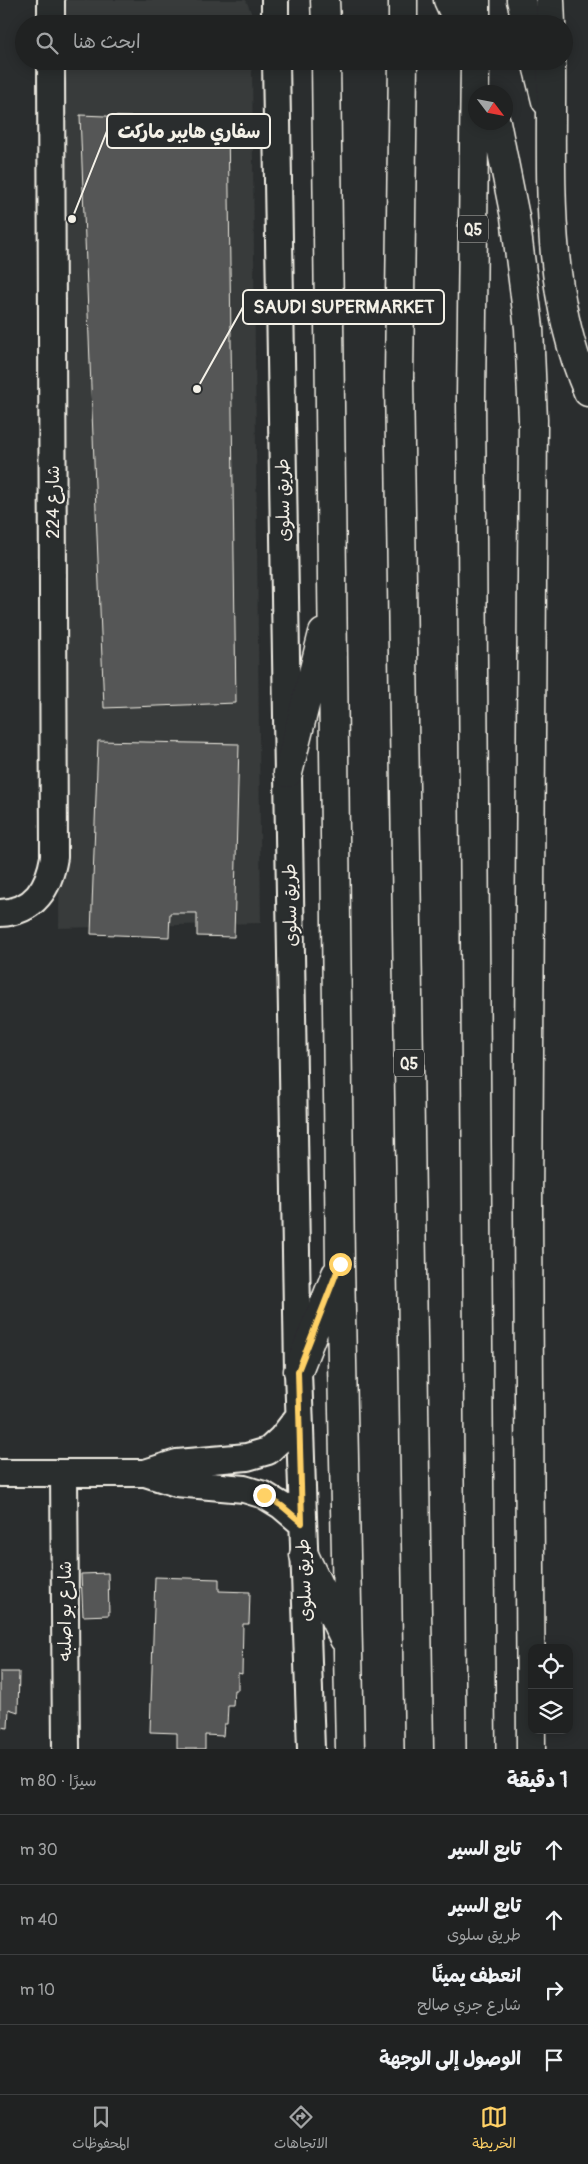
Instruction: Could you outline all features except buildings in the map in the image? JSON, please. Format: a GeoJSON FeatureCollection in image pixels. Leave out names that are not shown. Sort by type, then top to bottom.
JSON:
{"type":"FeatureCollection","features":[{"type":"Feature","properties":{"kind":"main road"},"geometry":{"type":"LineString","coordinates":[[325,0],[326,15]]}},
{"type":"Feature","properties":{"kind":"main road"},"geometry":{"type":"LineString","coordinates":[[403,0],[403,15]]}},
{"type":"Feature","properties":{"kind":"main road"},"geometry":{"type":"LineString","coordinates":[[448,0],[455,15]]}},
{"type":"Feature","properties":{"kind":"main road"},"geometry":{"type":"LineString","coordinates":[[476,0],[476,15]]}},
{"type":"Feature","properties":{"kind":"main road"},"geometry":{"type":"LineString","coordinates":[[521,0],[525,15]]}},
{"type":"Feature","properties":{"kind":"main road"},"geometry":{"type":"LineString","coordinates":[[550,0],[551,15]]}},
{"type":"Feature","properties":{"kind":"main road"},"geometry":{"type":"LineString","coordinates":[[326,70],[340,1264],[350,1749]]}},
{"type":"Feature","properties":{"kind":"main road","name":"Q5"},"geometry":{"type":"LineString","coordinates":[[403,70],[399,378],[419,1749]]}},
{"type":"Feature","properties":{"kind":"main road","name":"Q5"},"geometry":{"type":"LineString","coordinates":[[476,70],[471,398],[481,1749]]}},
{"type":"Feature","properties":{"kind":"main road"},"geometry":{"type":"LineString","coordinates":[[479,70],[485,85]]}},
{"type":"Feature","properties":{"kind":"main road"},"geometry":{"type":"LineString","coordinates":[[538,70],[552,127]]}},
{"type":"Feature","properties":{"kind":"main road"},"geometry":{"type":"LineString","coordinates":[[551,70],[556,270],[571,345],[588,392]]}},
{"type":"Feature","properties":{"kind":"main road"},"geometry":{"type":"LineString","coordinates":[[498,130],[515,217],[529,328],[533,420],[528,1211],[531,1749]]}},
{"type":"Feature","properties":{"kind":"main road"},"geometry":{"type":"LineString","coordinates":[[288,774],[332,596]]}},
{"type":"Feature","properties":{"kind":"main road"},"geometry":{"type":"LineString","coordinates":[[298,1371],[340,1264]]}},
{"type":"Feature","properties":{"kind":"main road"},"geometry":{"type":"LineString","coordinates":[[304,1555],[348,1648]]}},
{"type":"Feature","properties":{"kind":"street"},"geometry":{"type":"LineString","coordinates":[[51,0],[51,15]]}},
{"type":"Feature","properties":{"kind":"street"},"geometry":{"type":"LineString","coordinates":[[275,0],[275,15]]}},
{"type":"Feature","properties":{"kind":"street","name":"شارع 224"},"geometry":{"type":"LineString","coordinates":[[0,913],[26,906],[40,894],[51,876],[54,857],[51,70]]}},
{"type":"Feature","properties":{"kind":"street","name":"طريق سلوى"},"geometry":{"type":"LineString","coordinates":[[276,70],[298,1371],[311,1749]]}},
{"type":"Feature","properties":{"kind":"street"},"geometry":{"type":"LineString","coordinates":[[0,1473],[145,1473],[177,1463],[246,1457],[268,1452],[299,1416]]}},
{"type":"Feature","properties":{"kind":"street","name":"شارع بو اصلبه"},"geometry":{"type":"LineString","coordinates":[[64,1473],[66,1749]]}},
{"type":"Feature","properties":{"kind":"street"},"geometry":{"type":"LineString","coordinates":[[145,1473],[176,1483],[244,1489],[264,1495],[282,1506],[302,1523]]}},
{"type":"Feature","properties":{"kind":"shaded area"},"geometry":{"type":"Polygon","coordinates":[[[63,0],[246,0],[251,12],[251,15],[63,15],[63,0]]]}},
{"type":"Feature","properties":{"kind":"shaded area"},"geometry":{"type":"Polygon","coordinates":[[[63,70],[252,70],[261,923],[59,928],[63,70]]]}},
{"type":"Feature","properties":{"kind":"place","name":"سفاري هايبر ماركت"},"geometry":{"type":"Point","coordinates":[72,219]}},
{"type":"Feature","properties":{"kind":"place","name":"SAUDI SUPERMARKET"},"geometry":{"type":"Point","coordinates":[197,389]}},
{"type":"Feature","properties":{"kind":"route"},"geometry":{"type":"LineString","coordinates":[[264,1495],[282,1506],[302,1523],[298,1371],[340,1264]]}}]}
